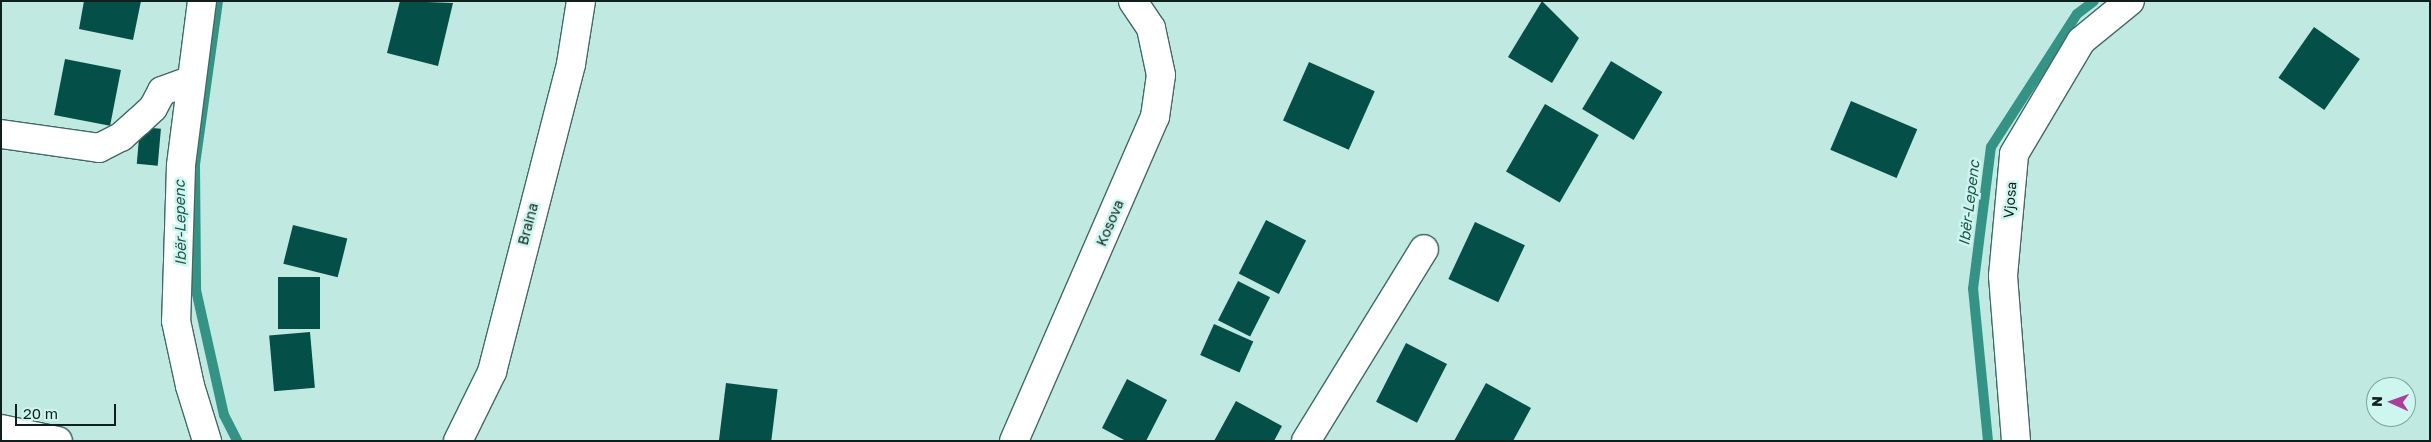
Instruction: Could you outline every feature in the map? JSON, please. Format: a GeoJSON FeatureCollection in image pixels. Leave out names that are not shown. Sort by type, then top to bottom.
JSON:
{"type":"FeatureCollection","features":[{"type":"Feature","properties":{"kind":"street"},"geometry":{"type":"LineString","coordinates":[[202,1],[190,81],[181,166],[176,321],[190,386],[207,441]]}},
{"type":"Feature","properties":{"kind":"street","name":"Braina"},"geometry":{"type":"LineString","coordinates":[[458,441],[492,372],[571,64],[581,1]]}},
{"type":"Feature","properties":{"kind":"street","name":"Kosova"},"geometry":{"type":"LineString","coordinates":[[1014,441],[1155,117],[1161,76],[1151,28],[1133,1]]}},
{"type":"Feature","properties":{"kind":"street","name":"Vjosa"},"geometry":{"type":"LineString","coordinates":[[2016,441],[2003,276],[2014,154],[2080,42],[2130,1]]}},
{"type":"Feature","properties":{"kind":"street"},"geometry":{"type":"LineString","coordinates":[[1,134],[99,148],[121,137],[154,108],[162,91],[190,81]]}},
{"type":"Feature","properties":{"kind":"street"},"geometry":{"type":"LineString","coordinates":[[1306,441],[1424,249]]}},
{"type":"Feature","properties":{"kind":"street"},"geometry":{"type":"LineString","coordinates":[[1,429],[58,441]]}},
{"type":"Feature","properties":{"kind":"building"},"geometry":{"type":"Polygon","coordinates":[[[84,1],[141,1],[133,40],[79,29],[84,1]]]}},
{"type":"Feature","properties":{"kind":"building"},"geometry":{"type":"Polygon","coordinates":[[[400,1],[453,3],[438,66],[387,53],[400,1]]]}},
{"type":"Feature","properties":{"kind":"building"},"geometry":{"type":"Polygon","coordinates":[[[1542,1],[1579,38],[1552,83],[1508,57],[1542,1]]]}},
{"type":"Feature","properties":{"kind":"building"},"geometry":{"type":"Polygon","coordinates":[[[2314,27],[2360,59],[2324,110],[2278,78],[2314,27]]]}},
{"type":"Feature","properties":{"kind":"building"},"geometry":{"type":"Polygon","coordinates":[[[65,59],[121,70],[110,126],[54,115],[65,59]]]}},
{"type":"Feature","properties":{"kind":"building"},"geometry":{"type":"Polygon","coordinates":[[[1611,61],[1662,92],[1634,140],[1582,109],[1611,61]]]}},
{"type":"Feature","properties":{"kind":"building"},"geometry":{"type":"Polygon","coordinates":[[[1309,62],[1375,91],[1349,150],[1283,120],[1309,62]]]}},
{"type":"Feature","properties":{"kind":"building"},"geometry":{"type":"Polygon","coordinates":[[[1851,101],[1917,129],[1897,178],[1830,150],[1851,101]]]}},
{"type":"Feature","properties":{"kind":"building"},"geometry":{"type":"Polygon","coordinates":[[[1545,104],[1599,135],[1560,203],[1506,172],[1545,104]]]}},
{"type":"Feature","properties":{"kind":"building"},"geometry":{"type":"Polygon","coordinates":[[[140,127],[161,129],[158,166],[137,164],[140,127]]]}},
{"type":"Feature","properties":{"kind":"building"},"geometry":{"type":"Polygon","coordinates":[[[1266,220],[1306,240],[1279,294],[1239,273],[1266,220]]]}},
{"type":"Feature","properties":{"kind":"building"},"geometry":{"type":"Polygon","coordinates":[[[1475,222],[1525,245],[1498,302],[1448,279],[1475,222]]]}},
{"type":"Feature","properties":{"kind":"building"},"geometry":{"type":"Polygon","coordinates":[[[293,225],[347,239],[338,277],[283,264],[293,225]]]}},
{"type":"Feature","properties":{"kind":"building"},"geometry":{"type":"Polygon","coordinates":[[[278,277],[320,277],[320,329],[278,329],[278,277]]]}},
{"type":"Feature","properties":{"kind":"building"},"geometry":{"type":"Polygon","coordinates":[[[1238,281],[1270,297],[1250,337],[1218,320],[1238,281]]]}},
{"type":"Feature","properties":{"kind":"building"},"geometry":{"type":"Polygon","coordinates":[[[1214,324],[1253,341],[1239,373],[1200,355],[1214,324]]]}},
{"type":"Feature","properties":{"kind":"building"},"geometry":{"type":"Polygon","coordinates":[[[310,332],[315,388],[274,391],[269,336],[310,332]]]}},
{"type":"Feature","properties":{"kind":"building"},"geometry":{"type":"Polygon","coordinates":[[[1406,343],[1447,364],[1417,423],[1376,402],[1406,343]]]}},
{"type":"Feature","properties":{"kind":"building"},"geometry":{"type":"Polygon","coordinates":[[[1127,379],[1167,400],[1146,441],[1126,441],[1102,428],[1127,379]]]}},
{"type":"Feature","properties":{"kind":"building"},"geometry":{"type":"Polygon","coordinates":[[[726,383],[778,389],[771,441],[719,441],[726,383]]]}},
{"type":"Feature","properties":{"kind":"building"},"geometry":{"type":"Polygon","coordinates":[[[1486,383],[1531,408],[1513,441],[1454,441],[1486,383]]]}},
{"type":"Feature","properties":{"kind":"building"},"geometry":{"type":"Polygon","coordinates":[[[1236,401],[1282,426],[1274,441],[1214,441],[1236,401]]]}},
{"type":"Feature","properties":{"kind":"waterway","name":"Ibër-Lepenc"},"geometry":{"type":"LineString","coordinates":[[218,1],[195,165],[196,290],[224,415],[237,441]]}},
{"type":"Feature","properties":{"kind":"waterway","name":"Ibër-Lepenc"},"geometry":{"type":"LineString","coordinates":[[1988,441],[1973,289],[1991,147],[2077,14],[2094,1]]}}]}
